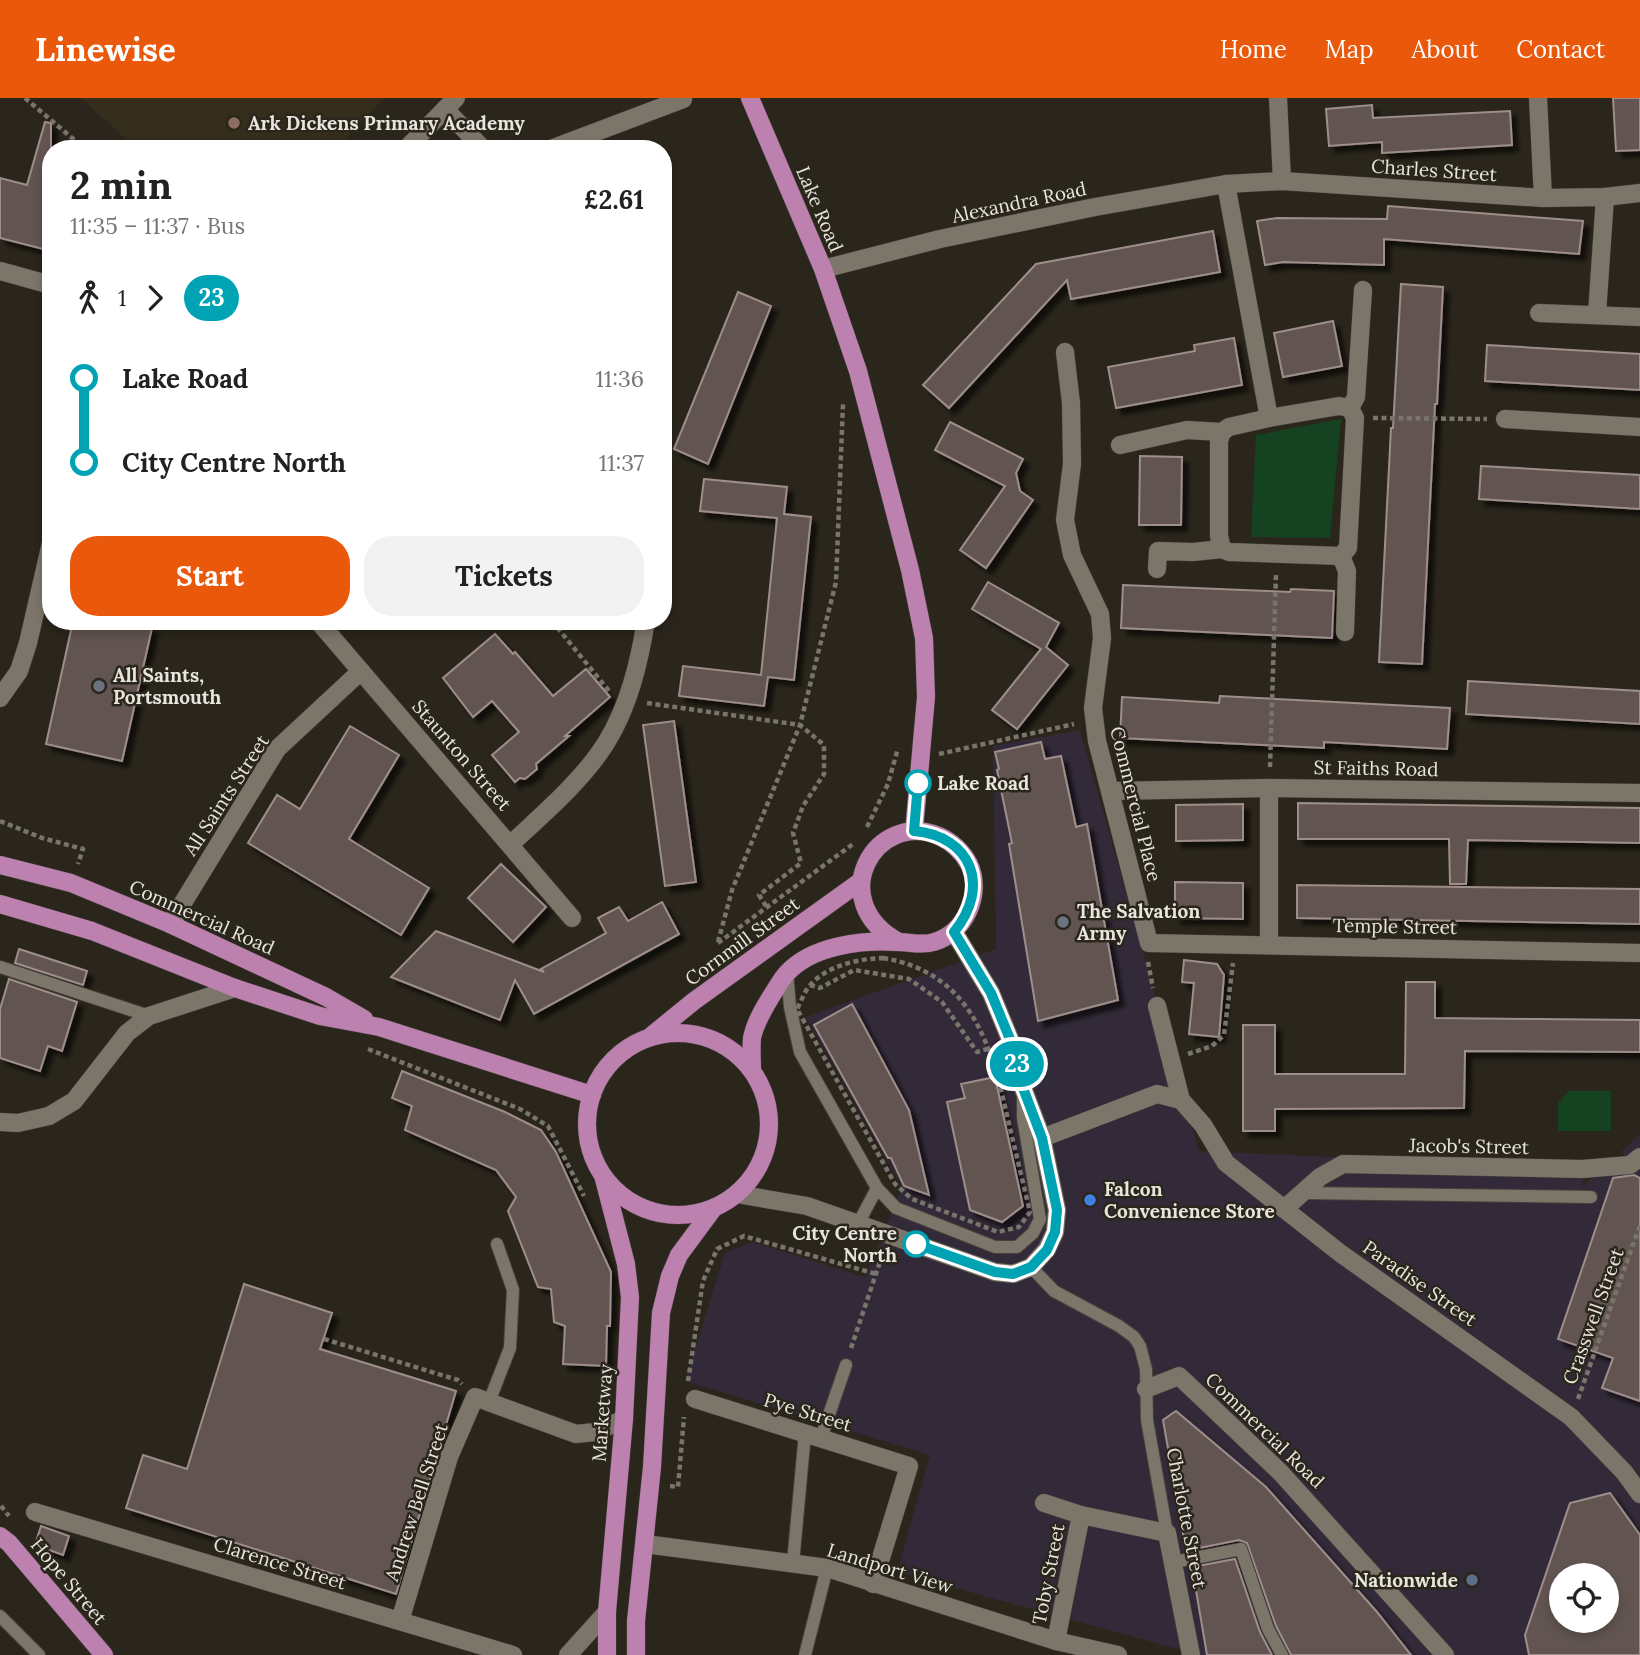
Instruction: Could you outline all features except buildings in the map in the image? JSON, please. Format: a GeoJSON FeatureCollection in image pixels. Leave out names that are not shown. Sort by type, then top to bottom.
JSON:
{"type":"FeatureCollection","features":[{"type":"Feature","properties":{"kind":"main road","name":"Lake Road"},"geometry":{"type":"LineString","coordinates":[[750,98],[823,269],[858,372],[910,570],[924,638],[926,697],[914,831]]}},
{"type":"Feature","properties":{"kind":"main road"},"geometry":{"type":"LineString","coordinates":[[752,1070],[752,1037],[762,1009],[788,972],[817,953],[852,943],[899,942],[918,945],[937,941],[954,932],[965,918],[972,902],[974,884],[970,867],[961,851],[948,840],[932,833],[914,831],[898,834],[873,852],[865,866],[861,881],[862,901],[870,919],[882,933],[899,942]]}},
{"type":"Feature","properties":{"kind":"main road","name":"Commercial Road"},"geometry":{"type":"LineString","coordinates":[[0,865],[71,883],[170,924],[326,997],[379,1027]]}},
{"type":"Feature","properties":{"kind":"main road","name":"Cornmill Street"},"geometry":{"type":"LineString","coordinates":[[648,1038],[694,1001],[861,881]]}},
{"type":"Feature","properties":{"kind":"main road","name":"Commercial Road"},"geometry":{"type":"LineString","coordinates":[[0,904],[92,931],[235,988],[320,1016],[379,1027],[592,1095]]}},
{"type":"Feature","properties":{"kind":"main road"},"geometry":{"type":"LineString","coordinates":[[677,1033],[705,1037],[731,1050],[752,1070],[763,1090],[769,1112],[769,1135],[763,1157],[752,1177],[737,1194],[713,1209],[683,1216],[652,1212],[625,1199],[603,1177],[591,1151],[587,1123],[592,1095],[605,1070],[624,1051],[648,1038],[677,1033]]}},
{"type":"Feature","properties":{"kind":"main road","name":"Marketway"},"geometry":{"type":"LineString","coordinates":[[603,1177],[626,1264],[630,1297],[624,1419],[607,1612],[607,1655]]}},
{"type":"Feature","properties":{"kind":"main road"},"geometry":{"type":"LineString","coordinates":[[636,1655],[636,1621],[645,1544],[661,1313],[670,1276],[679,1255],[713,1209]]}},
{"type":"Feature","properties":{"kind":"main road","name":"Hope Street"},"geometry":{"type":"LineString","coordinates":[[0,1536],[9,1543],[104,1655]]}},
{"type":"Feature","properties":{"kind":"street"},"geometry":{"type":"LineString","coordinates":[[1278,98],[1282,181]]}},
{"type":"Feature","properties":{"kind":"street"},"geometry":{"type":"LineString","coordinates":[[1538,98],[1543,198]]}},
{"type":"Feature","properties":{"kind":"street"},"geometry":{"type":"LineString","coordinates":[[575,140],[683,99]]}},
{"type":"Feature","properties":{"kind":"street"},"geometry":{"type":"LineString","coordinates":[[415,140],[451,104],[477,140]]}},
{"type":"Feature","properties":{"kind":"street","name":"Charles Street"},"geometry":{"type":"LineString","coordinates":[[1226,184],[1282,181],[1543,198],[1605,197],[1640,193]]}},
{"type":"Feature","properties":{"kind":"street","name":"Alexandra Road"},"geometry":{"type":"LineString","coordinates":[[823,269],[940,239],[1094,207],[1226,184]]}},
{"type":"Feature","properties":{"kind":"street"},"geometry":{"type":"LineString","coordinates":[[1226,184],[1269,418]]}},
{"type":"Feature","properties":{"kind":"street"},"geometry":{"type":"LineString","coordinates":[[1597,314],[1605,197]]}},
{"type":"Feature","properties":{"kind":"street"},"geometry":{"type":"LineString","coordinates":[[0,271],[42,283]]}},
{"type":"Feature","properties":{"kind":"street"},"geometry":{"type":"LineString","coordinates":[[1157,569],[1157,551],[1193,552],[1222,549],[1228,552],[1278,555],[1341,556],[1348,548],[1352,413],[1356,397],[1363,290]]}},
{"type":"Feature","properties":{"kind":"street"},"geometry":{"type":"LineString","coordinates":[[1539,313],[1640,317]]}},
{"type":"Feature","properties":{"kind":"street","name":"Commercial Place"},"geometry":{"type":"LineString","coordinates":[[1065,352],[1071,403],[1072,464],[1065,520],[1072,555],[1100,614],[1102,638],[1094,720],[1097,741],[1149,943]]}},
{"type":"Feature","properties":{"kind":"street"},"geometry":{"type":"LineString","coordinates":[[1222,549],[1219,536],[1219,441],[1222,432],[1229,427],[1339,405],[1352,413]]}},
{"type":"Feature","properties":{"kind":"street"},"geometry":{"type":"LineString","coordinates":[[1505,419],[1640,428]]}},
{"type":"Feature","properties":{"kind":"street"},"geometry":{"type":"LineString","coordinates":[[1120,446],[1187,430],[1222,432]]}},
{"type":"Feature","properties":{"kind":"street"},"geometry":{"type":"LineString","coordinates":[[1341,556],[1347,571],[1345,632]]}},
{"type":"Feature","properties":{"kind":"street"},"geometry":{"type":"LineString","coordinates":[[0,698],[19,671],[42,582]]}},
{"type":"Feature","properties":{"kind":"street","name":"Staunton Street"},"geometry":{"type":"LineString","coordinates":[[326,630],[572,918]]}},
{"type":"Feature","properties":{"kind":"street"},"geometry":{"type":"LineString","coordinates":[[511,844],[597,756],[607,741],[627,700],[644,630]]}},
{"type":"Feature","properties":{"kind":"street","name":"All Saints Street"},"geometry":{"type":"LineString","coordinates":[[170,924],[277,749],[361,671]]}},
{"type":"Feature","properties":{"kind":"street"},"geometry":{"type":"LineString","coordinates":[[1269,788],[1269,944]]}},
{"type":"Feature","properties":{"kind":"street","name":"St Faiths Road"},"geometry":{"type":"LineString","coordinates":[[1111,791],[1269,788],[1640,793]]}},
{"type":"Feature","properties":{"kind":"street"},"geometry":{"type":"LineString","coordinates":[[737,1194],[807,1206],[995,1272],[1013,1274],[1031,1267],[1047,1250],[1055,1232],[1057,1210],[1042,1138],[1023,1088],[1012,1044],[991,993],[954,932]]}},
{"type":"Feature","properties":{"kind":"street","name":"Temple Street"},"geometry":{"type":"LineString","coordinates":[[1149,943],[1640,953]]}},
{"type":"Feature","properties":{"kind":"street"},"geometry":{"type":"LineString","coordinates":[[0,1122],[18,1123],[49,1116],[74,1101],[127,1033],[149,1016],[235,988]]}},
{"type":"Feature","properties":{"kind":"street"},"geometry":{"type":"LineString","coordinates":[[1042,1138],[1157,1094],[1181,1100],[1157,1006]]}},
{"type":"Feature","properties":{"kind":"street","name":"Paradise Street"},"geometry":{"type":"LineString","coordinates":[[1181,1100],[1203,1125],[1226,1163],[1351,1261],[1571,1417],[1624,1472],[1640,1494]]}},
{"type":"Feature","properties":{"kind":"street","name":"Jacob's Street"},"geometry":{"type":"LineString","coordinates":[[1284,1209],[1320,1177],[1343,1164],[1582,1170],[1630,1165],[1640,1157]]}},
{"type":"Feature","properties":{"kind":"street","name":"Commercial Road"},"geometry":{"type":"LineString","coordinates":[[1146,1389],[1180,1376],[1282,1473],[1446,1655]]}},
{"type":"Feature","properties":{"kind":"street","name":"Pye Street"},"geometry":{"type":"LineString","coordinates":[[691,1393],[909,1466],[873,1584]]}},
{"type":"Feature","properties":{"kind":"street"},"geometry":{"type":"LineString","coordinates":[[482,1399],[576,1433],[595,1432],[624,1419]]}},
{"type":"Feature","properties":{"kind":"street","name":"Andrew Bell Street"},"geometry":{"type":"LineString","coordinates":[[400,1621],[449,1457],[482,1399]]}},
{"type":"Feature","properties":{"kind":"street"},"geometry":{"type":"LineString","coordinates":[[1044,1503],[1081,1515],[1167,1533]]}},
{"type":"Feature","properties":{"kind":"street","name":"Clarence Street"},"geometry":{"type":"LineString","coordinates":[[35,1512],[400,1621],[492,1652],[513,1655]]}},
{"type":"Feature","properties":{"kind":"street","name":"Toby Street"},"geometry":{"type":"LineString","coordinates":[[1056,1641],[1081,1515]]}},
{"type":"Feature","properties":{"kind":"street","name":"Charlotte Street"},"geometry":{"type":"LineString","coordinates":[[1167,1533],[1191,1655]]}},
{"type":"Feature","properties":{"kind":"street","name":"Landport View"},"geometry":{"type":"LineString","coordinates":[[645,1544],[827,1568],[1056,1641],[1118,1655]]}},
{"type":"Feature","properties":{"kind":"street"},"geometry":{"type":"LineString","coordinates":[[568,1655],[607,1612]]}},
{"type":"Feature","properties":{"kind":"lane"},"geometry":{"type":"LineString","coordinates":[[0,967],[149,1016]]}},
{"type":"Feature","properties":{"kind":"lane"},"geometry":{"type":"LineString","coordinates":[[788,972],[790,1007],[800,1052],[877,1188],[896,1208],[995,1247],[1017,1247],[1033,1233],[1040,1219],[1023,1118],[1023,1088]]}},
{"type":"Feature","properties":{"kind":"lane"},"geometry":{"type":"LineString","coordinates":[[858,1224],[877,1188]]}},
{"type":"Feature","properties":{"kind":"lane"},"geometry":{"type":"LineString","coordinates":[[1304,1193],[1591,1198]]}},
{"type":"Feature","properties":{"kind":"lane"},"geometry":{"type":"LineString","coordinates":[[482,1399],[510,1348],[513,1290],[497,1244]]}},
{"type":"Feature","properties":{"kind":"lane"},"geometry":{"type":"LineString","coordinates":[[1031,1267],[1054,1291],[1134,1337],[1144,1356],[1146,1389]]}},
{"type":"Feature","properties":{"kind":"lane"},"geometry":{"type":"LineString","coordinates":[[793,1563],[813,1436],[846,1365]]}},
{"type":"Feature","properties":{"kind":"lane","name":"Charlotte Street"},"geometry":{"type":"LineString","coordinates":[[1146,1389],[1147,1420],[1167,1533]]}},
{"type":"Feature","properties":{"kind":"lane"},"geometry":{"type":"LineString","coordinates":[[1174,1562],[1241,1549],[1268,1629],[1282,1655]]}},
{"type":"Feature","properties":{"kind":"lane"},"geometry":{"type":"LineString","coordinates":[[805,1655],[827,1568]]}},
{"type":"Feature","properties":{"kind":"lane"},"geometry":{"type":"LineString","coordinates":[[0,1616],[39,1655]]}},
{"type":"Feature","properties":{"kind":"path"},"geometry":{"type":"LineString","coordinates":[[25,98],[74,140]]}},
{"type":"Feature","properties":{"kind":"path"},"geometry":{"type":"LineString","coordinates":[[858,372],[843,386],[836,582],[800,725],[732,890],[718,943],[862,837],[888,784],[901,735]]}},
{"type":"Feature","properties":{"kind":"path"},"geometry":{"type":"LineString","coordinates":[[843,386],[850,412]]}},
{"type":"Feature","properties":{"kind":"path"},"geometry":{"type":"LineString","coordinates":[[1352,413],[1505,419]]}},
{"type":"Feature","properties":{"kind":"path"},"geometry":{"type":"LineString","coordinates":[[1269,788],[1274,593],[1278,555]]}},
{"type":"Feature","properties":{"kind":"path"},"geometry":{"type":"LineString","coordinates":[[559,630],[606,689],[627,700],[800,725],[824,745],[824,774],[803,806],[793,833],[801,863],[760,895],[766,906]]}},
{"type":"Feature","properties":{"kind":"path"},"geometry":{"type":"LineString","coordinates":[[921,758],[1094,720]]}},
{"type":"Feature","properties":{"kind":"path"},"geometry":{"type":"LineString","coordinates":[[0,821],[42,838],[83,849]]}},
{"type":"Feature","properties":{"kind":"path"},"geometry":{"type":"LineString","coordinates":[[1149,943],[1147,959],[1157,1006]]}},
{"type":"Feature","properties":{"kind":"path"},"geometry":{"type":"LineString","coordinates":[[1171,1059],[1212,1046],[1224,1035],[1235,944]]}},
{"type":"Feature","properties":{"kind":"path"},"geometry":{"type":"LineString","coordinates":[[883,958],[906,962],[954,992],[970,1011],[990,1048],[1031,1212],[1019,1227],[998,1232],[912,1199],[895,1184],[797,1009],[810,985],[832,970],[860,959],[883,958]]}},
{"type":"Feature","properties":{"kind":"path"},"geometry":{"type":"LineString","coordinates":[[810,985],[820,988],[854,970],[909,979],[942,1002],[977,1052],[1012,1044]]}},
{"type":"Feature","properties":{"kind":"path"},"geometry":{"type":"LineString","coordinates":[[358,1045],[520,1108],[548,1126],[589,1204]]}},
{"type":"Feature","properties":{"kind":"path","name":"Crasswell Street"},"geometry":{"type":"LineString","coordinates":[[1571,1417],[1640,1226]]}},
{"type":"Feature","properties":{"kind":"path"},"geometry":{"type":"LineString","coordinates":[[691,1393],[703,1281],[717,1249],[744,1236],[876,1274],[846,1365]]}},
{"type":"Feature","properties":{"kind":"path"},"geometry":{"type":"LineString","coordinates":[[324,1339],[458,1380],[482,1399]]}},
{"type":"Feature","properties":{"kind":"shaded area","name":"Ark Dickens Primary Academy"},"geometry":{"type":"Polygon","coordinates":[[[81,98],[384,98],[344,140],[126,140],[81,98]]]}},
{"type":"Feature","properties":{"kind":"shaded area"},"geometry":{"type":"Polygon","coordinates":[[[1080,730],[1199,1151],[1582,1169],[1583,1186],[1592,1178],[1629,1165],[1622,1151],[1640,1134],[1640,1655],[1200,1655],[897,1572],[930,1455],[685,1381],[725,1253],[752,1242],[865,1277],[902,1187],[806,1017],[996,949],[993,746],[1080,730]]]}},
{"type":"Feature","properties":{"kind":"green space"},"geometry":{"type":"Polygon","coordinates":[[[1341,419],[1330,538],[1251,537],[1256,435],[1341,419]]]}},
{"type":"Feature","properties":{"kind":"green space"},"geometry":{"type":"Polygon","coordinates":[[[1569,1091],[1611,1091],[1611,1131],[1558,1131],[1558,1103],[1569,1091]]]}},
{"type":"Feature","properties":{"kind":"bus line","name":"23"},"geometry":{"type":"LineString","coordinates":[[916,1244],[995,1272],[1013,1274],[1031,1267],[1047,1250],[1055,1232],[1057,1210],[1042,1138],[1023,1088],[1012,1044],[991,993],[954,932],[965,918],[972,902],[974,884],[970,867],[961,851],[948,840],[932,833],[914,831],[918,783]]}},
{"type":"Feature","properties":{"kind":"place","name":"Ark Dickens Primary Academy"},"geometry":{"type":"Point","coordinates":[234,123]}},
{"type":"Feature","properties":{"kind":"place","name":"All Saints, Portsmouth"},"geometry":{"type":"Point","coordinates":[99,686]}},
{"type":"Feature","properties":{"kind":"place","name":"Lake Road"},"geometry":{"type":"Point","coordinates":[918,783]}},
{"type":"Feature","properties":{"kind":"place","name":"The Salvation Army"},"geometry":{"type":"Point","coordinates":[1063,922]}},
{"type":"Feature","properties":{"kind":"place","name":"Falcon Convenience Store"},"geometry":{"type":"Point","coordinates":[1090,1200]}},
{"type":"Feature","properties":{"kind":"place","name":"City Centre North"},"geometry":{"type":"Point","coordinates":[916,1244]}},
{"type":"Feature","properties":{"kind":"place","name":"Nationwide"},"geometry":{"type":"Point","coordinates":[1472,1580]}}]}
